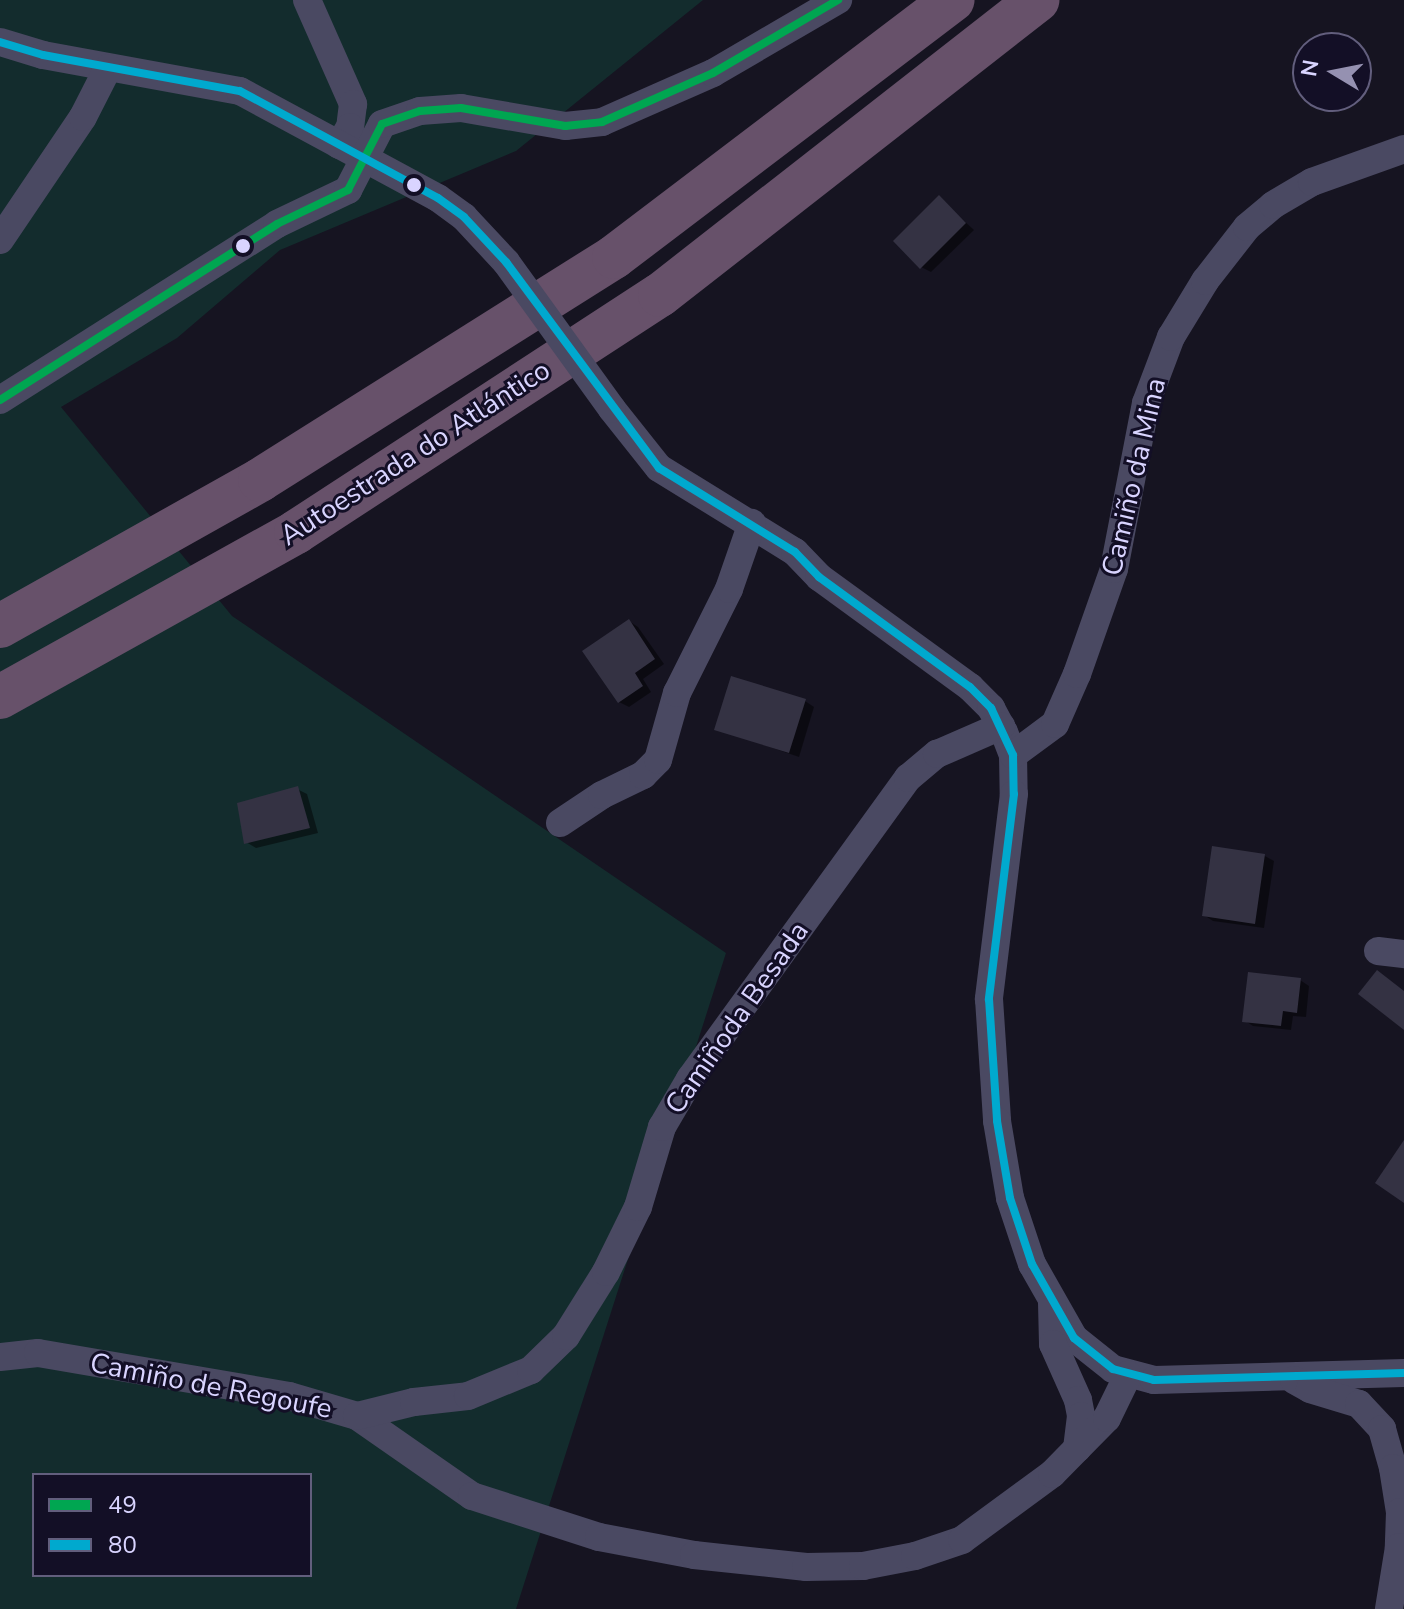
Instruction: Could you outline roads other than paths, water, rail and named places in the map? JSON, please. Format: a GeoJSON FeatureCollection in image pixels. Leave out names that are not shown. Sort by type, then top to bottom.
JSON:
{"type":"FeatureCollection","features":[{"type":"Feature","properties":{"kind":"highway","name":"Autoestrada do Atlántico"},"geometry":{"type":"LineString","coordinates":[[0,626],[260,480],[614,257],[952,0]]}},
{"type":"Feature","properties":{"kind":"highway","name":"Autoestrada do Atlántico"},"geometry":{"type":"LineString","coordinates":[[0,697],[296,532],[660,295],[1038,0]]}},
{"type":"Feature","properties":{"kind":"street"},"geometry":{"type":"LineString","coordinates":[[307,0],[353,104],[350,127],[339,145]]}},
{"type":"Feature","properties":{"kind":"street"},"geometry":{"type":"LineString","coordinates":[[0,400],[277,224],[348,190],[382,124],[420,111],[461,108],[565,126],[602,122],[713,73],[838,0]]}},
{"type":"Feature","properties":{"kind":"street"},"geometry":{"type":"LineString","coordinates":[[0,42],[108,68],[240,91],[438,198],[464,217],[506,262],[612,409],[659,468],[795,552],[819,577],[970,687],[991,708],[1013,755],[1014,794],[1010,844],[991,966],[991,1044],[997,1121],[1010,1198],[1032,1264],[1074,1338],[1102,1362],[1128,1375],[1154,1380],[1197,1382],[1404,1373]]}},
{"type":"Feature","properties":{"kind":"street"},"geometry":{"type":"LineString","coordinates":[[0,240],[83,117],[108,68]]}},
{"type":"Feature","properties":{"kind":"street","name":"Camiño da Mina"},"geometry":{"type":"LineString","coordinates":[[1013,755],[1055,724],[1077,674],[1114,569],[1146,403],[1171,337],[1205,281],[1247,227],[1273,205],[1312,182],[1404,149]]}},
{"type":"Feature","properties":{"kind":"street"},"geometry":{"type":"LineString","coordinates":[[560,823],[602,795],[643,775],[658,760],[677,693],[729,589],[752,523]]}},
{"type":"Feature","properties":{"kind":"street","name":"Camiñoda Besada"},"geometry":{"type":"LineString","coordinates":[[357,1416],[414,1402],[468,1396],[531,1370],[566,1336],[606,1272],[638,1207],[662,1127],[690,1079],[908,778],[937,754],[1001,726]]}},
{"type":"Feature","properties":{"kind":"street"},"geometry":{"type":"LineString","coordinates":[[1052,1303],[1053,1344],[1078,1400],[1077,1449]]}},
{"type":"Feature","properties":{"kind":"street","name":"Camiño de Regoufe"},"geometry":{"type":"LineString","coordinates":[[0,1357],[38,1353],[261,1390],[357,1416],[472,1496],[599,1537],[694,1555],[806,1567],[863,1566],[915,1556],[962,1540],[1052,1474],[1107,1418],[1128,1375]]}},
{"type":"Feature","properties":{"kind":"street"},"geometry":{"type":"LineString","coordinates":[[1286,1376],[1310,1389],[1359,1404],[1373,1415],[1382,1429],[1393,1468],[1400,1512],[1399,1547],[1389,1609]]}}]}
